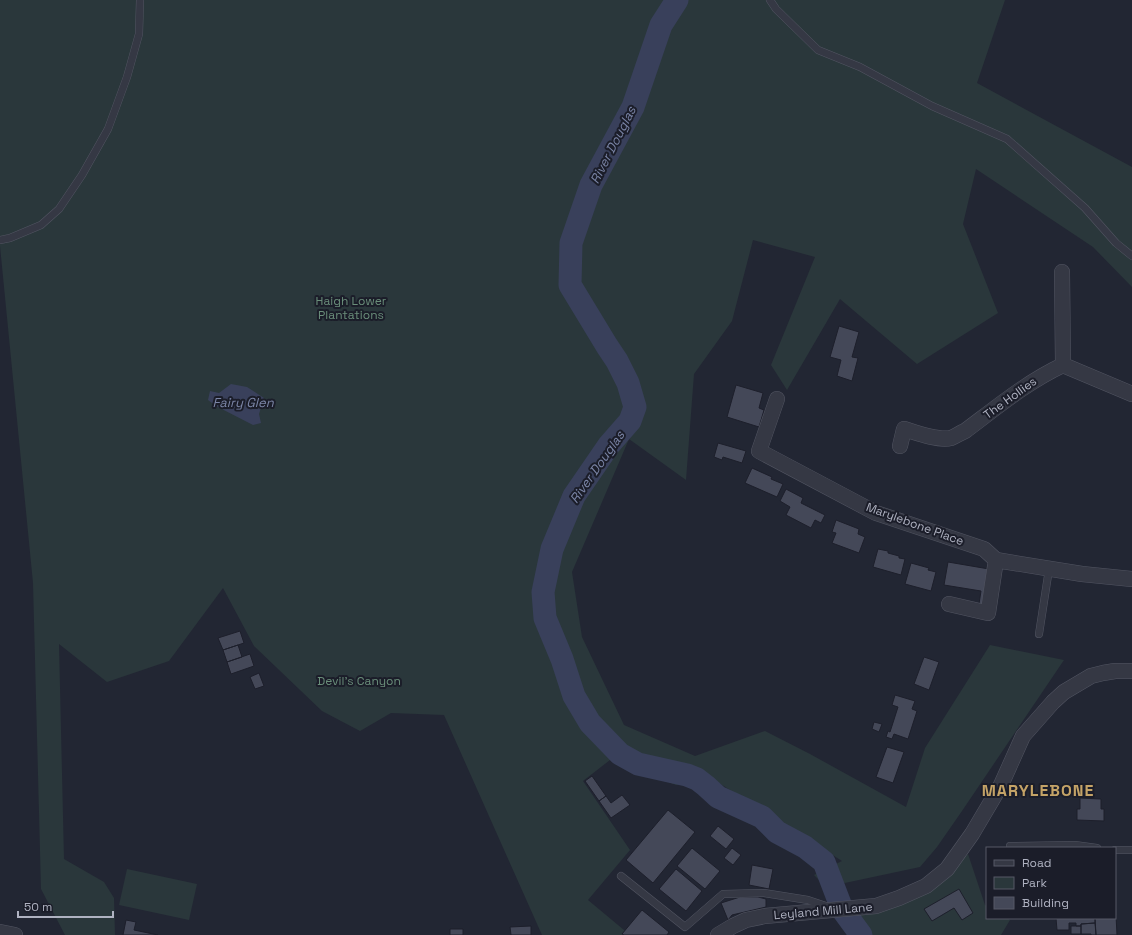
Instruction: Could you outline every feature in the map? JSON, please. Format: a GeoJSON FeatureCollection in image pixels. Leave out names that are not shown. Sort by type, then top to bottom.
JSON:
{"type":"FeatureCollection","features":[{"type":"Feature","properties":{"kind":"street"},"geometry":{"type":"LineString","coordinates":[[1062,272],[1063,364],[1132,394]]}},
{"type":"Feature","properties":{"kind":"street","name":"The Hollies"},"geometry":{"type":"LineString","coordinates":[[900,446],[904,429],[944,438],[950,438],[965,431],[1022,388],[1045,373],[1063,364]]}},
{"type":"Feature","properties":{"kind":"street","name":"Marylebone Place"},"geometry":{"type":"LineString","coordinates":[[777,399],[759,451],[876,513],[984,549],[996,560],[1082,574],[1132,579]]}},
{"type":"Feature","properties":{"kind":"street"},"geometry":{"type":"LineString","coordinates":[[949,604],[988,613],[996,560]]}},
{"type":"Feature","properties":{"kind":"street","name":"Leyland Mill Lane"},"geometry":{"type":"LineString","coordinates":[[718,935],[746,920],[765,916],[876,906],[926,886],[947,869],[972,834],[1001,785],[1023,736],[1052,702],[1064,692],[1091,676],[1116,671],[1132,671]]}},
{"type":"Feature","properties":{"kind":"street"},"geometry":{"type":"LineString","coordinates":[[0,932],[15,935]]}},
{"type":"Feature","properties":{"kind":"lane"},"geometry":{"type":"LineString","coordinates":[[0,240],[10,238],[41,225],[58,209],[82,175],[108,129],[127,77],[138,34],[140,0]]}},
{"type":"Feature","properties":{"kind":"lane"},"geometry":{"type":"LineString","coordinates":[[770,0],[776,9],[818,50],[860,67],[932,106],[1008,139],[1085,208],[1116,243],[1132,256]]}},
{"type":"Feature","properties":{"kind":"lane"},"geometry":{"type":"LineString","coordinates":[[1039,634],[1049,569]]}},
{"type":"Feature","properties":{"kind":"lane"},"geometry":{"type":"LineString","coordinates":[[1010,846],[1075,845],[1090,847]]}},
{"type":"Feature","properties":{"kind":"lane"},"geometry":{"type":"LineString","coordinates":[[1116,850],[1132,850]]}},
{"type":"Feature","properties":{"kind":"lane"},"geometry":{"type":"LineString","coordinates":[[621,876],[685,927],[722,894],[764,893],[808,900],[844,909]]}},
{"type":"Feature","properties":{"kind":"green space","name":"Haigh Lower Plantations"},"geometry":{"type":"Polygon","coordinates":[[[0,0],[1005,0],[977,83],[1132,167],[1132,287],[1093,247],[976,169],[963,224],[998,313],[917,364],[840,299],[787,390],[771,365],[815,257],[753,240],[732,321],[694,374],[686,480],[629,439],[572,572],[582,637],[624,725],[695,756],[765,731],[906,807],[925,748],[990,645],[1064,660],[937,847],[920,867],[826,887],[814,875],[842,861],[711,778],[676,785],[610,760],[583,781],[630,850],[588,900],[630,935],[542,935],[444,715],[391,713],[360,731],[322,711],[254,646],[223,588],[169,661],[107,682],[59,644],[64,859],[104,882],[114,898],[115,935],[65,935],[41,889],[33,583],[0,246],[0,0]]]}},
{"type":"Feature","properties":{"kind":"green space"},"geometry":{"type":"Polygon","coordinates":[[[968,854],[986,906],[986,919],[1010,920],[1001,935],[866,935],[856,912],[930,889],[968,854]]]}},
{"type":"Feature","properties":{"kind":"green space"},"geometry":{"type":"Polygon","coordinates":[[[127,869],[197,884],[189,920],[119,905],[127,869]]]}},
{"type":"Feature","properties":{"kind":"water","name":"Fairy Glen"},"geometry":{"type":"Polygon","coordinates":[[[231,384],[247,387],[264,398],[259,414],[261,423],[253,425],[216,406],[208,400],[210,391],[219,393],[231,384]]]}},
{"type":"Feature","properties":{"kind":"building"},"geometry":{"type":"Polygon","coordinates":[[[839,326],[859,332],[852,357],[858,358],[852,381],[837,376],[841,360],[830,357],[839,326]]]}},
{"type":"Feature","properties":{"kind":"building"},"geometry":{"type":"Polygon","coordinates":[[[736,385],[763,393],[759,408],[764,410],[759,427],[727,417],[736,385]]]}},
{"type":"Feature","properties":{"kind":"building"},"geometry":{"type":"Polygon","coordinates":[[[718,443],[746,451],[742,463],[723,457],[722,460],[714,457],[718,443]]]}},
{"type":"Feature","properties":{"kind":"building"},"geometry":{"type":"Polygon","coordinates":[[[752,468],[783,484],[777,497],[745,483],[752,468]]]}},
{"type":"Feature","properties":{"kind":"building"},"geometry":{"type":"Polygon","coordinates":[[[786,489],[803,498],[801,503],[825,515],[821,523],[815,520],[811,528],[786,515],[790,507],[780,501],[786,489]]]}},
{"type":"Feature","properties":{"kind":"building"},"geometry":{"type":"Polygon","coordinates":[[[836,520],[859,529],[858,534],[865,537],[859,553],[832,543],[836,533],[832,532],[836,520]]]}},
{"type":"Feature","properties":{"kind":"building"},"geometry":{"type":"Polygon","coordinates":[[[878,549],[888,551],[888,553],[905,559],[901,575],[873,567],[878,549]]]}},
{"type":"Feature","properties":{"kind":"building"},"geometry":{"type":"Polygon","coordinates":[[[948,562],[989,569],[984,605],[979,604],[981,591],[944,585],[948,562]]]}},
{"type":"Feature","properties":{"kind":"building"},"geometry":{"type":"Polygon","coordinates":[[[911,563],[929,568],[928,570],[936,572],[931,591],[905,584],[911,563]]]}},
{"type":"Feature","properties":{"kind":"building"},"geometry":{"type":"Polygon","coordinates":[[[240,631],[244,643],[223,650],[218,638],[240,631]]]}},
{"type":"Feature","properties":{"kind":"building"},"geometry":{"type":"Polygon","coordinates":[[[238,645],[242,657],[227,662],[223,650],[238,645]]]}},
{"type":"Feature","properties":{"kind":"building"},"geometry":{"type":"Polygon","coordinates":[[[250,654],[254,666],[231,674],[227,662],[250,654]]]}},
{"type":"Feature","properties":{"kind":"building"},"geometry":{"type":"Polygon","coordinates":[[[924,657],[939,662],[929,690],[914,684],[924,657]]]}},
{"type":"Feature","properties":{"kind":"building"},"geometry":{"type":"Polygon","coordinates":[[[259,673],[264,686],[255,689],[250,677],[259,673]]]}},
{"type":"Feature","properties":{"kind":"building"},"geometry":{"type":"Polygon","coordinates":[[[895,695],[915,701],[912,709],[917,711],[908,739],[894,734],[892,739],[886,737],[888,731],[890,732],[898,707],[892,705],[895,695]]]}},
{"type":"Feature","properties":{"kind":"building"},"geometry":{"type":"Polygon","coordinates":[[[874,722],[882,724],[879,732],[872,729],[874,722]]]}},
{"type":"Feature","properties":{"kind":"building"},"geometry":{"type":"Polygon","coordinates":[[[887,747],[904,752],[893,783],[876,777],[887,747]]]}},
{"type":"Feature","properties":{"kind":"building"},"geometry":{"type":"Polygon","coordinates":[[[592,776],[606,796],[599,801],[585,781],[592,776]]]}},
{"type":"Feature","properties":{"kind":"building"},"geometry":{"type":"Polygon","coordinates":[[[622,795],[630,805],[611,818],[599,801],[606,796],[611,803],[622,795]]]}},
{"type":"Feature","properties":{"kind":"building"},"geometry":{"type":"Polygon","coordinates":[[[1080,798],[1101,799],[1101,809],[1104,809],[1104,821],[1077,820],[1077,809],[1080,809],[1080,798]]]}},
{"type":"Feature","properties":{"kind":"building"},"geometry":{"type":"Polygon","coordinates":[[[668,810],[695,832],[653,883],[626,860],[668,810]]]}},
{"type":"Feature","properties":{"kind":"building"},"geometry":{"type":"Polygon","coordinates":[[[718,826],[734,839],[726,849],[710,836],[718,826]]]}},
{"type":"Feature","properties":{"kind":"building"},"geometry":{"type":"Polygon","coordinates":[[[692,848],[720,871],[705,889],[677,866],[692,848]]]}},
{"type":"Feature","properties":{"kind":"building"},"geometry":{"type":"Polygon","coordinates":[[[732,848],[741,855],[733,865],[724,858],[732,848]]]}},
{"type":"Feature","properties":{"kind":"building"},"geometry":{"type":"Polygon","coordinates":[[[752,865],[773,869],[769,889],[749,885],[752,865]]]}},
{"type":"Feature","properties":{"kind":"building"},"geometry":{"type":"Polygon","coordinates":[[[676,869],[702,891],[686,911],[659,889],[676,869]]]}},
{"type":"Feature","properties":{"kind":"building"},"geometry":{"type":"Polygon","coordinates":[[[959,889],[973,913],[962,920],[954,908],[932,921],[924,909],[959,889]]]}},
{"type":"Feature","properties":{"kind":"building"},"geometry":{"type":"Polygon","coordinates":[[[740,897],[758,897],[766,899],[766,907],[732,915],[728,920],[721,903],[740,897]]]}},
{"type":"Feature","properties":{"kind":"building"},"geometry":{"type":"Polygon","coordinates":[[[642,910],[669,932],[667,935],[622,934],[642,910]]]}},
{"type":"Feature","properties":{"kind":"building"},"geometry":{"type":"Polygon","coordinates":[[[1116,915],[1117,935],[1096,935],[1095,919],[1116,919],[1116,915]]]}},
{"type":"Feature","properties":{"kind":"building"},"geometry":{"type":"Polygon","coordinates":[[[1056,919],[1095,919],[1095,923],[1076,926],[1076,923],[1069,923],[1069,930],[1057,930],[1056,919]]]}},
{"type":"Feature","properties":{"kind":"building"},"geometry":{"type":"Polygon","coordinates":[[[126,920],[136,922],[134,930],[158,935],[123,935],[126,920]]]}},
{"type":"Feature","properties":{"kind":"building"},"geometry":{"type":"Polygon","coordinates":[[[1095,923],[1096,935],[1081,934],[1081,924],[1095,923]]]}},
{"type":"Feature","properties":{"kind":"building"},"geometry":{"type":"Polygon","coordinates":[[[531,926],[531,935],[511,935],[510,927],[531,926]]]}},
{"type":"Feature","properties":{"kind":"building"},"geometry":{"type":"Polygon","coordinates":[[[1071,926],[1081,926],[1081,934],[1071,934],[1071,926]]]}},
{"type":"Feature","properties":{"kind":"building"},"geometry":{"type":"Polygon","coordinates":[[[450,929],[463,929],[463,935],[450,935],[450,929]]]}},
{"type":"Feature","properties":{"kind":"waterway","name":"River Douglas"},"geometry":{"type":"LineString","coordinates":[[677,0],[661,25],[633,107],[591,185],[571,243],[570,285],[617,361],[628,383],[635,407],[630,421],[609,445],[574,496],[552,549],[543,592],[545,618],[562,659],[574,696],[590,723],[620,754],[638,764],[687,775],[697,779],[718,797],[762,817],[777,832],[805,847],[824,862],[842,909],[861,935]]}},
{"type":"Feature","properties":{"kind":"district","name":"MARYLEBONE"},"geometry":{"type":"Point","coordinates":[1038,790]}},
{"type":"Feature","properties":{"kind":"park label","name":"Devil's Canyon"},"geometry":{"type":"Point","coordinates":[359,681]}}]}
